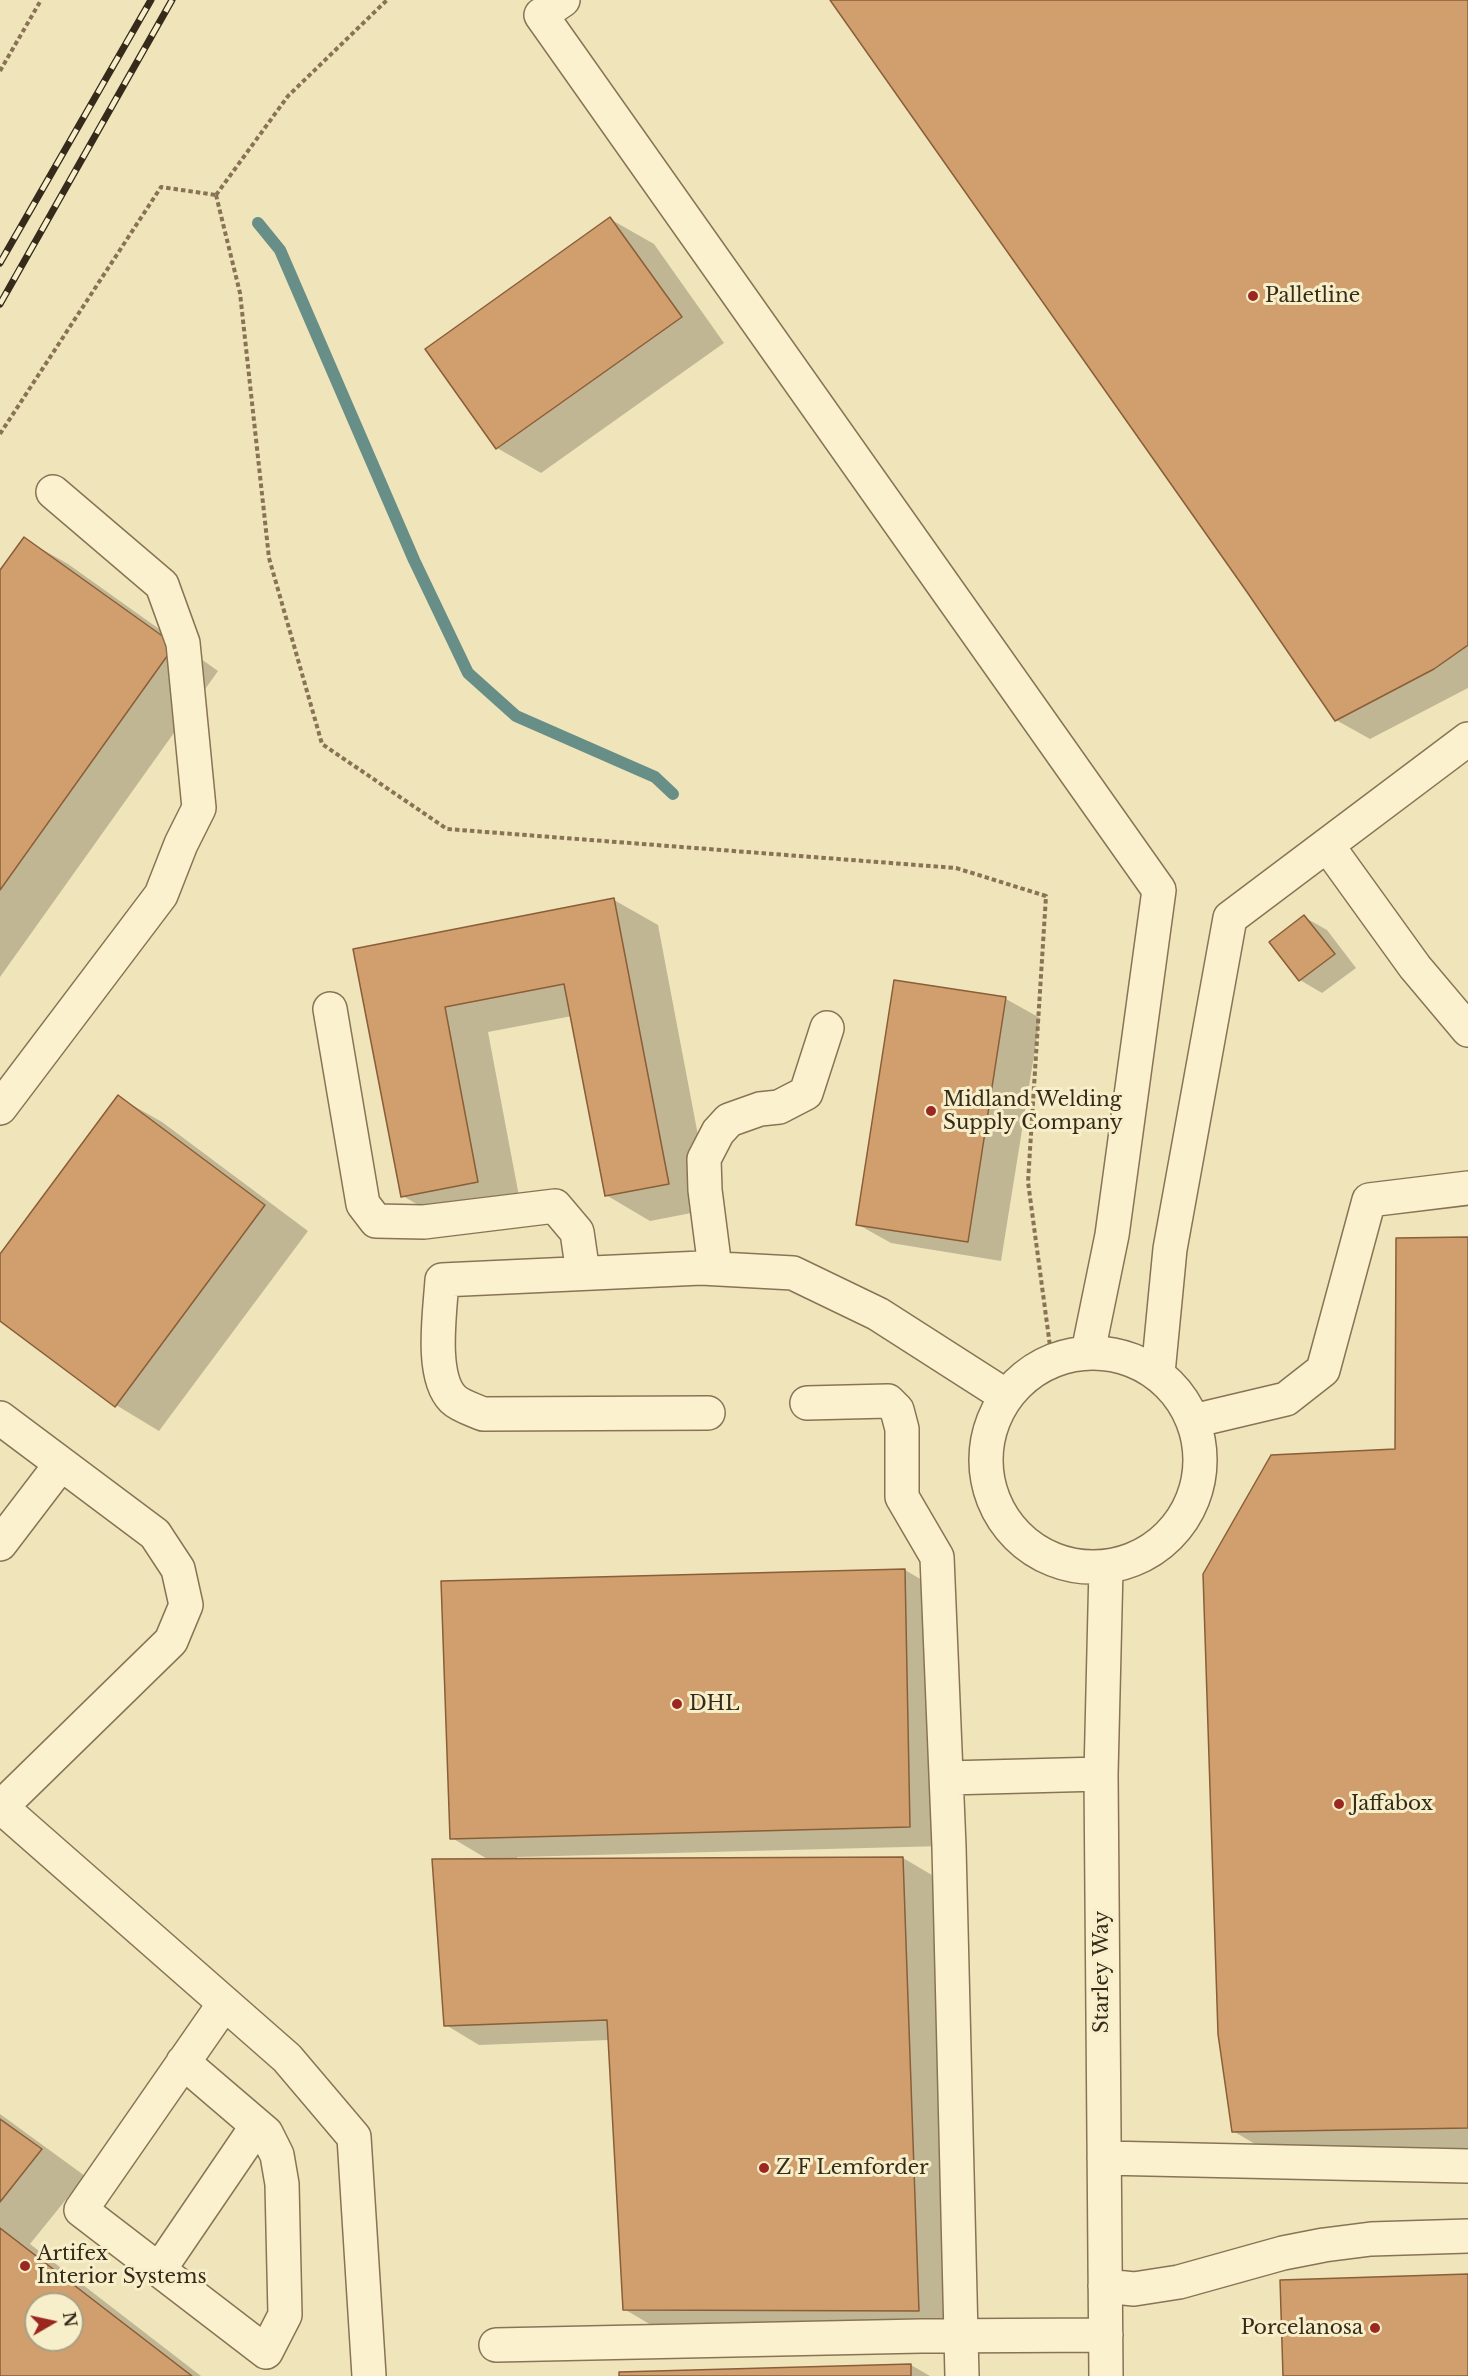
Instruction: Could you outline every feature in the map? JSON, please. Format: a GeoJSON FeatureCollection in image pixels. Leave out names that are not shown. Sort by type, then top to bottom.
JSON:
{"type":"FeatureCollection","features":[{"type":"Feature","properties":{"kind":"street"},"geometry":{"type":"LineString","coordinates":[[563,0],[541,15],[1159,890],[1112,1235],[1088,1352]]}},
{"type":"Feature","properties":{"kind":"street"},"geometry":{"type":"LineString","coordinates":[[0,1107],[161,895],[181,844],[199,808],[183,643],[162,585],[53,492]]}},
{"type":"Feature","properties":{"kind":"street"},"geometry":{"type":"LineString","coordinates":[[1158,1373],[1170,1249],[1230,918],[1468,740]]}},
{"type":"Feature","properties":{"kind":"street"},"geometry":{"type":"LineString","coordinates":[[1327,845],[1415,967],[1468,1030]]}},
{"type":"Feature","properties":{"kind":"street"},"geometry":{"type":"LineString","coordinates":[[330,1009],[363,1204],[376,1221],[424,1222],[555,1206],[577,1232],[583,1273]]}},
{"type":"Feature","properties":{"kind":"street"},"geometry":{"type":"LineString","coordinates":[[715,1268],[705,1190],[704,1159],[718,1132],[729,1120],[760,1109],[778,1107],[806,1093],[826,1028]]}},
{"type":"Feature","properties":{"kind":"street"},"geometry":{"type":"LineString","coordinates":[[1193,1421],[1286,1399],[1323,1370],[1369,1200],[1468,1188]]}},
{"type":"Feature","properties":{"kind":"street"},"geometry":{"type":"LineString","coordinates":[[708,1413],[483,1414],[454,1400],[441,1381],[439,1349],[442,1280],[715,1268],[792,1273],[878,1314],[1006,1396]]}},
{"type":"Feature","properties":{"kind":"street"},"geometry":{"type":"LineString","coordinates":[[1088,1352],[1124,1356],[1158,1373],[1174,1388],[1193,1421],[1201,1453],[1197,1490],[1181,1524],[1159,1546],[1125,1564],[1106,1568],[1068,1566],[1034,1551],[1016,1536],[994,1504],[985,1458],[992,1421],[1006,1396],[1033,1370],[1051,1360],[1088,1352]]}},
{"type":"Feature","properties":{"kind":"street"},"geometry":{"type":"LineString","coordinates":[[807,1402],[888,1401],[897,1410],[901,1418],[902,1497],[937,1557],[947,1778],[962,2376]]}},
{"type":"Feature","properties":{"kind":"street"},"geometry":{"type":"LineString","coordinates":[[0,1418],[155,1534],[178,1569],[186,1605],[171,1641],[1,1807],[287,2058],[354,2137],[369,2376]]}},
{"type":"Feature","properties":{"kind":"street"},"geometry":{"type":"LineString","coordinates":[[0,1544],[61,1464]]}},
{"type":"Feature","properties":{"kind":"street","name":"Starley Way"},"geometry":{"type":"LineString","coordinates":[[1106,1568],[1101,1774],[1106,2376]]}},
{"type":"Feature","properties":{"kind":"street"},"geometry":{"type":"LineString","coordinates":[[947,1778],[1101,1774]]}},
{"type":"Feature","properties":{"kind":"street"},"geometry":{"type":"LineString","coordinates":[[183,2062],[266,2133],[277,2155],[282,2184],[285,2315],[266,2352],[81,2210],[183,2062],[224,2004]]}},
{"type":"Feature","properties":{"kind":"street"},"geometry":{"type":"LineString","coordinates":[[159,2270],[257,2126]]}},
{"type":"Feature","properties":{"kind":"street"},"geometry":{"type":"LineString","coordinates":[[1104,2158],[1468,2166]]}},
{"type":"Feature","properties":{"kind":"street"},"geometry":{"type":"LineString","coordinates":[[1105,2286],[1134,2289],[1179,2282],[1283,2253],[1324,2245],[1371,2239],[1468,2236]]}},
{"type":"Feature","properties":{"kind":"street"},"geometry":{"type":"LineString","coordinates":[[496,2345],[962,2335],[1106,2335]]}},
{"type":"Feature","properties":{"kind":"path"},"geometry":{"type":"LineString","coordinates":[[0,71],[41,0]]}},
{"type":"Feature","properties":{"kind":"path"},"geometry":{"type":"LineString","coordinates":[[387,0],[288,96],[216,195],[240,293],[269,558],[321,744],[447,829],[957,868],[1046,896],[1028,1182],[1051,1360]]}},
{"type":"Feature","properties":{"kind":"path"},"geometry":{"type":"LineString","coordinates":[[0,434],[161,187],[216,195]]}},
{"type":"Feature","properties":{"kind":"building","name":"Palletline"},"geometry":{"type":"Polygon","coordinates":[[[830,0],[1468,0],[1468,645],[1434,669],[1335,721],[1247,592],[830,0]]]}},
{"type":"Feature","properties":{"kind":"building"},"geometry":{"type":"Polygon","coordinates":[[[610,217],[682,317],[496,449],[425,349],[610,217]]]}},
{"type":"Feature","properties":{"kind":"building"},"geometry":{"type":"Polygon","coordinates":[[[24,537],[175,645],[0,890],[0,570],[24,537]]]}},
{"type":"Feature","properties":{"kind":"building"},"geometry":{"type":"Polygon","coordinates":[[[614,898],[669,1184],[605,1196],[564,984],[445,1007],[478,1182],[401,1197],[353,949],[614,898]]]}},
{"type":"Feature","properties":{"kind":"building"},"geometry":{"type":"Polygon","coordinates":[[[1304,915],[1335,954],[1299,981],[1269,942],[1304,915]]]}},
{"type":"Feature","properties":{"kind":"building","name":"Midland Welding Supply Company"},"geometry":{"type":"Polygon","coordinates":[[[894,980],[1006,997],[968,1242],[856,1225],[894,980]]]}},
{"type":"Feature","properties":{"kind":"building"},"geometry":{"type":"Polygon","coordinates":[[[118,1095],[265,1205],[115,1407],[0,1321],[0,1254],[118,1095]]]}},
{"type":"Feature","properties":{"kind":"building","name":"Jaffabox"},"geometry":{"type":"Polygon","coordinates":[[[1468,1237],[1468,2128],[1232,2132],[1218,2034],[1203,1574],[1271,1455],[1395,1449],[1396,1238],[1468,1237]]]}},
{"type":"Feature","properties":{"kind":"building","name":"DHL"},"geometry":{"type":"Polygon","coordinates":[[[905,1569],[910,1827],[450,1839],[441,1581],[905,1569]]]}},
{"type":"Feature","properties":{"kind":"building","name":"Z F Lemforder"},"geometry":{"type":"Polygon","coordinates":[[[903,1857],[919,2311],[623,2310],[607,2020],[444,2026],[432,1859],[903,1857]]]}},
{"type":"Feature","properties":{"kind":"building","name":"Artifex Interior Systems"},"geometry":{"type":"Polygon","coordinates":[[[0,2119],[42,2149],[0,2202],[0,2119]]]}},
{"type":"Feature","properties":{"kind":"building","name":"Artifex Interior Systems"},"geometry":{"type":"Polygon","coordinates":[[[0,2228],[83,2292],[24,2292],[24,2352],[84,2352],[84,2293],[192,2376],[0,2376],[0,2228]]]}},
{"type":"Feature","properties":{"kind":"building","name":"Porcelanosa"},"geometry":{"type":"Polygon","coordinates":[[[1468,2274],[1468,2376],[1283,2376],[1280,2280],[1468,2274]]]}},
{"type":"Feature","properties":{"kind":"building"},"geometry":{"type":"Polygon","coordinates":[[[911,2364],[911,2376],[619,2376],[619,2372],[911,2364]]]}},
{"type":"Feature","properties":{"kind":"waterway"},"geometry":{"type":"LineString","coordinates":[[258,223],[280,250],[414,560],[468,673],[516,716],[655,777],[673,794]]}},
{"type":"Feature","properties":{"kind":"railway"},"geometry":{"type":"LineString","coordinates":[[0,263],[151,0]]}},
{"type":"Feature","properties":{"kind":"railway"},"geometry":{"type":"LineString","coordinates":[[0,304],[172,0]]}},
{"type":"Feature","properties":{"kind":"place","name":"Palletline"},"geometry":{"type":"Point","coordinates":[1253,296]}},
{"type":"Feature","properties":{"kind":"place","name":"Midland Welding Supply Company"},"geometry":{"type":"Point","coordinates":[931,1111]}},
{"type":"Feature","properties":{"kind":"place","name":"DHL"},"geometry":{"type":"Point","coordinates":[677,1704]}},
{"type":"Feature","properties":{"kind":"place","name":"Jaffabox"},"geometry":{"type":"Point","coordinates":[1339,1804]}},
{"type":"Feature","properties":{"kind":"place","name":"Z F Lemforder"},"geometry":{"type":"Point","coordinates":[764,2168]}},
{"type":"Feature","properties":{"kind":"place","name":"Artifex Interior Systems"},"geometry":{"type":"Point","coordinates":[25,2266]}},
{"type":"Feature","properties":{"kind":"place","name":"Porcelanosa"},"geometry":{"type":"Point","coordinates":[1375,2328]}}]}
